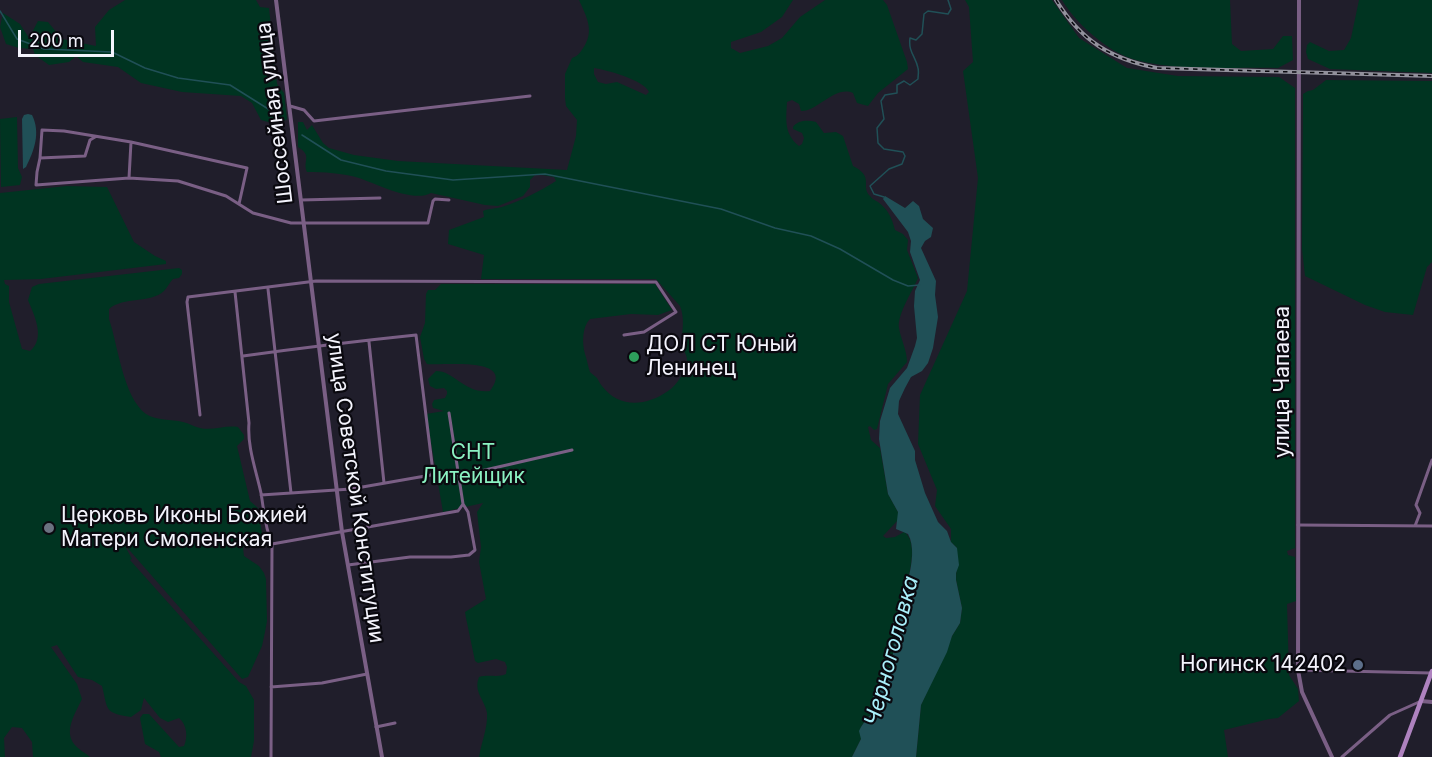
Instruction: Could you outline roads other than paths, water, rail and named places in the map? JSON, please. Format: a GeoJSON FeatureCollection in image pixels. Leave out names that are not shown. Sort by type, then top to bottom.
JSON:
{"type":"FeatureCollection","features":[{"type":"Feature","properties":{"kind":"main road"},"geometry":{"type":"LineString","coordinates":[[1400,757],[1432,672]]}},
{"type":"Feature","properties":{"kind":"street","name":"Шоссейная улица"},"geometry":{"type":"LineString","coordinates":[[276,0],[304,222]]}},
{"type":"Feature","properties":{"kind":"street","name":"улица Чапаева"},"geometry":{"type":"LineString","coordinates":[[1299,0],[1298,670],[1302,692],[1332,757]]}},
{"type":"Feature","properties":{"kind":"street"},"geometry":{"type":"LineString","coordinates":[[290,106],[304,110],[314,121],[530,96]]}},
{"type":"Feature","properties":{"kind":"street"},"geometry":{"type":"LineString","coordinates":[[239,204],[247,168],[132,142],[64,131],[42,130],[36,185],[129,178],[178,181],[226,196],[253,213],[300,224],[304,222],[428,222],[433,201],[435,199],[449,200]]}},
{"type":"Feature","properties":{"kind":"street"},"geometry":{"type":"LineString","coordinates":[[40,158],[85,156],[90,140],[95,136]]}},
{"type":"Feature","properties":{"kind":"street"},"geometry":{"type":"LineString","coordinates":[[129,178],[132,142]]}},
{"type":"Feature","properties":{"kind":"street"},"geometry":{"type":"LineString","coordinates":[[301,200],[381,198]]}},
{"type":"Feature","properties":{"kind":"street","name":"улица Советской Конституции"},"geometry":{"type":"LineString","coordinates":[[304,222],[342,532],[382,757]]}},
{"type":"Feature","properties":{"kind":"street"},"geometry":{"type":"LineString","coordinates":[[200,415],[188,297],[268,289],[310,282],[421,278],[476,281],[656,282],[676,312],[644,332],[624,335]]}},
{"type":"Feature","properties":{"kind":"street"},"geometry":{"type":"LineString","coordinates":[[268,289],[291,493]]}},
{"type":"Feature","properties":{"kind":"street"},"geometry":{"type":"LineString","coordinates":[[235,292],[243,356],[248,435],[267,534],[272,544],[271,757]]}},
{"type":"Feature","properties":{"kind":"street"},"geometry":{"type":"LineString","coordinates":[[243,356],[318,345],[369,342],[416,335],[433,472],[428,476],[384,483],[261,495]]}},
{"type":"Feature","properties":{"kind":"street"},"geometry":{"type":"LineString","coordinates":[[369,342],[384,483]]}},
{"type":"Feature","properties":{"kind":"street"},"geometry":{"type":"LineString","coordinates":[[348,564],[393,558],[451,557],[472,554],[475,548],[468,512],[463,504],[450,413]]}},
{"type":"Feature","properties":{"kind":"street"},"geometry":{"type":"LineString","coordinates":[[459,476],[572,450]]}},
{"type":"Feature","properties":{"kind":"street"},"geometry":{"type":"LineString","coordinates":[[1415,526],[1420,513],[1416,505],[1432,460]]}},
{"type":"Feature","properties":{"kind":"street"},"geometry":{"type":"LineString","coordinates":[[272,544],[458,511],[463,504]]}},
{"type":"Feature","properties":{"kind":"street"},"geometry":{"type":"LineString","coordinates":[[1298,525],[1432,526]]}},
{"type":"Feature","properties":{"kind":"street"},"geometry":{"type":"LineString","coordinates":[[1298,670],[1432,672]]}},
{"type":"Feature","properties":{"kind":"street"},"geometry":{"type":"LineString","coordinates":[[271,687],[322,683],[367,674]]}},
{"type":"Feature","properties":{"kind":"street"},"geometry":{"type":"LineString","coordinates":[[1342,757],[1390,715],[1421,702],[1432,702]]}},
{"type":"Feature","properties":{"kind":"street"},"geometry":{"type":"LineString","coordinates":[[376,727],[395,723]]}},
{"type":"Feature","properties":{"kind":"waterway","name":"Черноголовка"},"geometry":{"type":"LineString","coordinates":[[884,197],[874,194],[870,186],[889,169],[902,164],[905,156],[903,152],[884,149],[878,143],[877,128],[884,119],[881,101],[885,95],[897,93],[897,85],[904,81],[910,85],[918,79],[918,69],[911,51],[910,38],[916,40],[922,34],[924,14],[928,11],[948,14],[951,9],[948,0]]}},
{"type":"Feature","properties":{"kind":"waterway"},"geometry":{"type":"LineString","coordinates":[[0,11],[17,39],[44,49],[112,52],[145,68],[178,78],[230,85],[273,112]]}},
{"type":"Feature","properties":{"kind":"waterway"},"geometry":{"type":"LineString","coordinates":[[302,135],[341,160],[386,171],[453,180],[545,174],[721,209],[775,228],[811,236],[840,249],[893,280],[908,286],[920,285]]}},
{"type":"Feature","properties":{"kind":"railway"},"geometry":{"type":"LineString","coordinates":[[1056,0],[1076,27],[1099,46],[1125,59],[1157,68],[1432,76]]}},
{"type":"Feature","properties":{"kind":"place","name":"ДОЛ СТ Юный Ленинец"},"geometry":{"type":"Point","coordinates":[634,357]}},
{"type":"Feature","properties":{"kind":"place","name":"Церковь Иконы Божией Матери Смоленская"},"geometry":{"type":"Point","coordinates":[49,528]}},
{"type":"Feature","properties":{"kind":"place","name":"Ногинск 142402"},"geometry":{"type":"Point","coordinates":[1358,665]}},
{"type":"Feature","properties":{"kind":"park label","name":"СНТ Литейщик"},"geometry":{"type":"Point","coordinates":[473,465]}}]}
